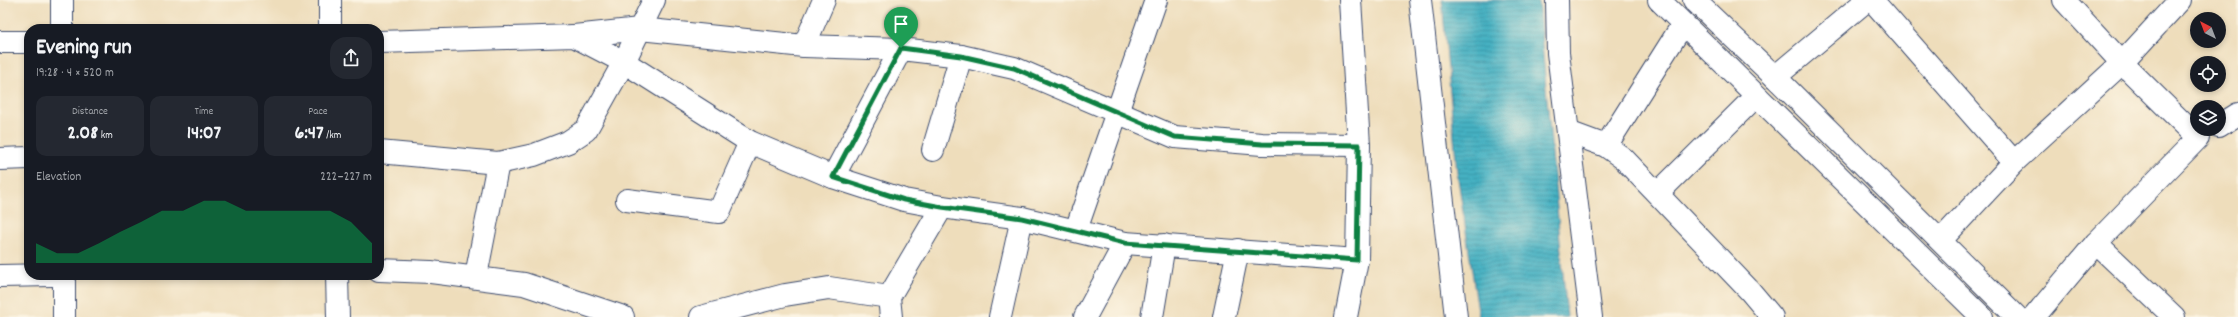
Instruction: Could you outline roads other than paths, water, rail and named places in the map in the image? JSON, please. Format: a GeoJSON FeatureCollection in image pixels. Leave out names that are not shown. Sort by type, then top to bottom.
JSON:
{"type":"FeatureCollection","features":[{"type":"Feature","properties":{"kind":"street"},"geometry":{"type":"LineString","coordinates":[[62,0],[62,24]]}},
{"type":"Feature","properties":{"kind":"street"},"geometry":{"type":"LineString","coordinates":[[330,0],[330,24]]}},
{"type":"Feature","properties":{"kind":"street"},"geometry":{"type":"LineString","coordinates":[[384,152],[498,163],[545,151],[568,142],[586,130],[624,62],[654,0]]}},
{"type":"Feature","properties":{"kind":"street"},"geometry":{"type":"LineString","coordinates":[[804,46],[824,0]]}},
{"type":"Feature","properties":{"kind":"street"},"geometry":{"type":"LineString","coordinates":[[1076,230],[1118,113],[1156,0]]}},
{"type":"Feature","properties":{"kind":"street"},"geometry":{"type":"LineString","coordinates":[[1346,317],[1357,260],[1359,145],[1350,0]]}},
{"type":"Feature","properties":{"kind":"street"},"geometry":{"type":"LineString","coordinates":[[1420,0],[1456,317]]}},
{"type":"Feature","properties":{"kind":"street"},"geometry":{"type":"LineString","coordinates":[[1557,0],[1558,53],[1591,317]]}},
{"type":"Feature","properties":{"kind":"street"},"geometry":{"type":"LineString","coordinates":[[1659,0],[1982,317]]}},
{"type":"Feature","properties":{"kind":"street"},"geometry":{"type":"LineString","coordinates":[[1694,0],[1775,77],[2017,317]]}},
{"type":"Feature","properties":{"kind":"street"},"geometry":{"type":"LineString","coordinates":[[1775,77],[1867,0]]}},
{"type":"Feature","properties":{"kind":"street"},"geometry":{"type":"LineString","coordinates":[[1872,0],[2014,162]]}},
{"type":"Feature","properties":{"kind":"street"},"geometry":{"type":"LineString","coordinates":[[2064,0],[2122,63],[2190,121]]}},
{"type":"Feature","properties":{"kind":"street"},"geometry":{"type":"LineString","coordinates":[[1941,240],[2014,162],[2122,63],[2180,0]]}},
{"type":"Feature","properties":{"kind":"street"},"geometry":{"type":"LineString","coordinates":[[1606,146],[1683,24]]}},
{"type":"Feature","properties":{"kind":"street"},"geometry":{"type":"LineString","coordinates":[[384,42],[574,36],[640,29],[804,46],[901,48],[961,56],[1014,68],[1175,137],[1262,144],[1359,145]]}},
{"type":"Feature","properties":{"kind":"street"},"geometry":{"type":"LineString","coordinates":[[574,36],[624,62],[750,142],[833,177],[904,200],[1022,218],[1125,243],[1238,250],[1357,260]]}},
{"type":"Feature","properties":{"kind":"street"},"geometry":{"type":"LineString","coordinates":[[0,42],[24,42]]}},
{"type":"Feature","properties":{"kind":"street"},"geometry":{"type":"LineString","coordinates":[[833,177],[901,48]]}},
{"type":"Feature","properties":{"kind":"street"},"geometry":{"type":"LineString","coordinates":[[934,150],[961,56]]}},
{"type":"Feature","properties":{"kind":"street"},"geometry":{"type":"LineString","coordinates":[[1658,193],[1756,96]]}},
{"type":"Feature","properties":{"kind":"street"},"geometry":{"type":"LineString","coordinates":[[2226,122],[2238,114]]}},
{"type":"Feature","properties":{"kind":"street"},"geometry":{"type":"LineString","coordinates":[[1568,132],[1606,146],[1624,159],[1658,193],[1767,316]]}},
{"type":"Feature","properties":{"kind":"street"},"geometry":{"type":"LineString","coordinates":[[2034,317],[2096,243],[2203,136]]}},
{"type":"Feature","properties":{"kind":"street"},"geometry":{"type":"LineString","coordinates":[[627,200],[719,212],[750,142]]}},
{"type":"Feature","properties":{"kind":"street"},"geometry":{"type":"LineString","coordinates":[[0,159],[24,158]]}},
{"type":"Feature","properties":{"kind":"street"},"geometry":{"type":"LineString","coordinates":[[476,276],[498,163]]}},
{"type":"Feature","properties":{"kind":"street"},"geometry":{"type":"LineString","coordinates":[[701,317],[785,295],[829,288],[890,307],[942,207]]}},
{"type":"Feature","properties":{"kind":"street"},"geometry":{"type":"LineString","coordinates":[[1000,317],[1022,218]]}},
{"type":"Feature","properties":{"kind":"street"},"geometry":{"type":"LineString","coordinates":[[1085,317],[1125,243]]}},
{"type":"Feature","properties":{"kind":"street"},"geometry":{"type":"LineString","coordinates":[[2096,243],[2174,317]]}},
{"type":"Feature","properties":{"kind":"street"},"geometry":{"type":"LineString","coordinates":[[1152,317],[1164,245]]}},
{"type":"Feature","properties":{"kind":"street"},"geometry":{"type":"LineString","coordinates":[[1224,317],[1238,250]]}},
{"type":"Feature","properties":{"kind":"street"},"geometry":{"type":"LineString","coordinates":[[384,270],[476,276],[524,284],[623,317]]}},
{"type":"Feature","properties":{"kind":"street"},"geometry":{"type":"LineString","coordinates":[[0,276],[24,276]]}},
{"type":"Feature","properties":{"kind":"street"},"geometry":{"type":"LineString","coordinates":[[64,280],[64,317]]}},
{"type":"Feature","properties":{"kind":"street"},"geometry":{"type":"LineString","coordinates":[[337,280],[338,317]]}},
{"type":"Feature","properties":{"kind":"water"},"geometry":{"type":"Polygon","coordinates":[[[1442,0],[1538,0],[1567,317],[1479,317],[1457,172],[1442,0]]]}}]}
